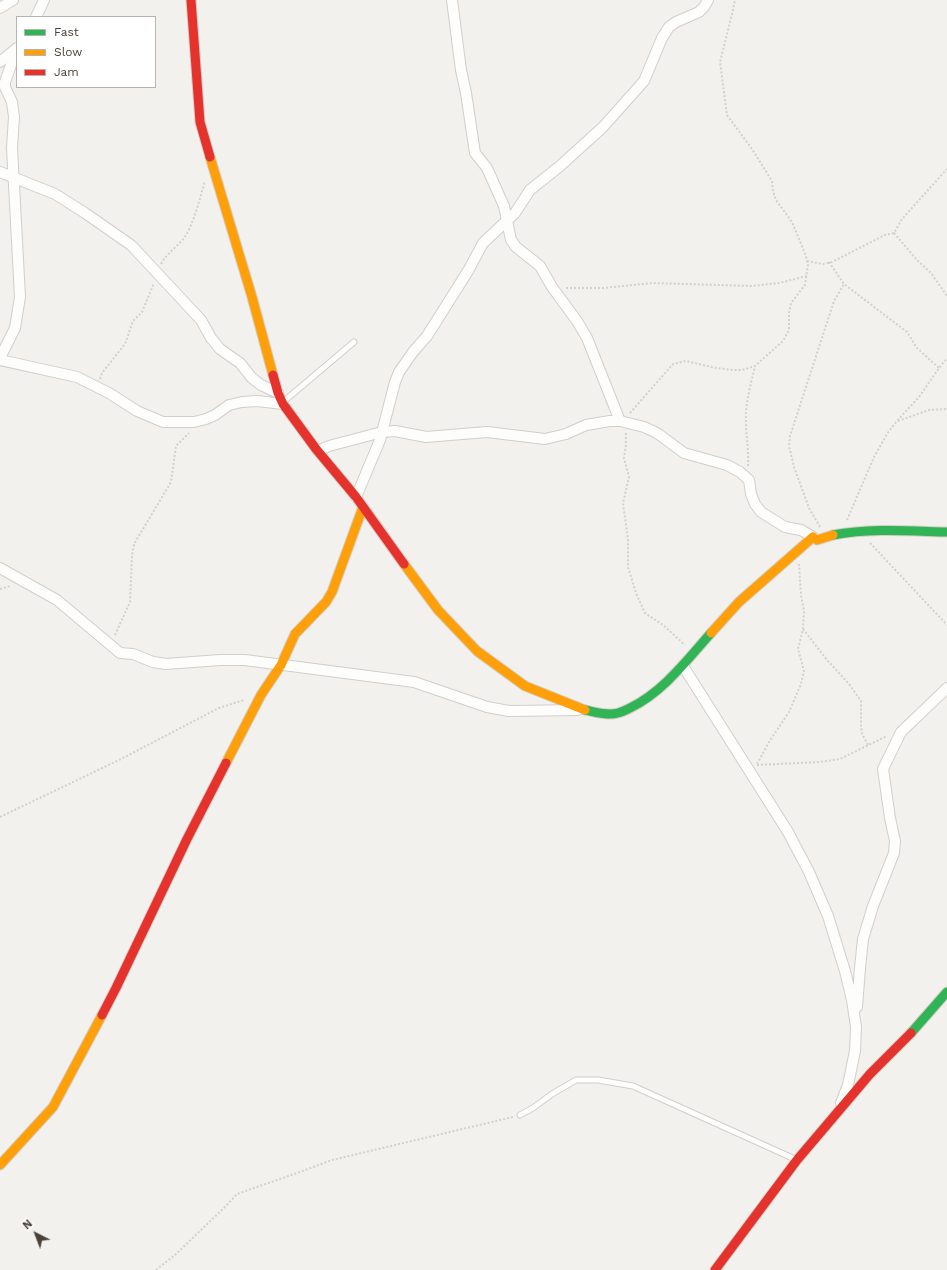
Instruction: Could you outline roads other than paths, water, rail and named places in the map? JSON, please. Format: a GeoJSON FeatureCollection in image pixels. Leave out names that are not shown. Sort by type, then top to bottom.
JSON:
{"type":"FeatureCollection","features":[{"type":"Feature","properties":{"kind":"street"},"geometry":{"type":"LineString","coordinates":[[0,8],[13,0]]}},
{"type":"Feature","properties":{"kind":"street"},"geometry":{"type":"LineString","coordinates":[[36,16],[44,0]]}},
{"type":"Feature","properties":{"kind":"street"},"geometry":{"type":"LineString","coordinates":[[191,0],[200,122],[282,403],[318,451],[356,497],[387,542],[438,610],[478,651],[525,686],[582,710]]}},
{"type":"Feature","properties":{"kind":"street"},"geometry":{"type":"LineString","coordinates":[[452,0],[461,70],[475,153],[487,168],[496,186],[504,206],[506,221],[513,244],[540,266],[552,287],[577,321],[587,338],[621,422]]}},
{"type":"Feature","properties":{"kind":"street"},"geometry":{"type":"LineString","coordinates":[[356,497],[380,440],[394,382],[413,352],[427,336],[468,271],[483,243],[522,204],[530,190],[560,166],[602,127],[644,81],[662,38],[669,27],[676,22],[698,12],[704,7],[708,0]]}},
{"type":"Feature","properties":{"kind":"street"},"geometry":{"type":"LineString","coordinates":[[0,62],[16,49]]}},
{"type":"Feature","properties":{"kind":"street"},"geometry":{"type":"LineString","coordinates":[[16,51],[5,82],[5,87],[12,102],[14,117],[12,148],[20,297],[15,328],[0,359],[77,377],[137,411],[163,422],[194,422],[206,419],[215,415],[229,405],[242,402],[257,400],[282,403]]}},
{"type":"Feature","properties":{"kind":"street"},"geometry":{"type":"LineString","coordinates":[[0,172],[55,194],[131,245],[201,320],[211,338],[220,349],[240,363],[252,378],[261,385],[278,392]]}},
{"type":"Feature","properties":{"kind":"street"},"geometry":{"type":"LineString","coordinates":[[318,451],[329,446],[382,432],[395,431],[426,437],[487,432],[545,439],[566,434],[586,425],[610,421],[621,422],[644,427],[657,433],[684,453],[727,465],[740,472],[749,480],[751,494],[755,504],[761,512],[785,526],[801,530],[816,540],[826,536],[856,532],[947,532]]}},
{"type":"Feature","properties":{"kind":"street"},"geometry":{"type":"LineString","coordinates":[[0,1165],[53,1108],[116,988],[187,839],[261,695],[281,666],[295,634],[326,602],[332,592],[363,507]]}},
{"type":"Feature","properties":{"kind":"street"},"geometry":{"type":"LineString","coordinates":[[0,568],[57,600],[120,653],[133,654],[153,662],[166,664],[220,660],[245,660],[281,666],[414,682],[487,707],[509,711],[582,710],[604,714],[619,713],[638,704],[655,692],[683,666],[738,602],[813,537]]}},
{"type":"Feature","properties":{"kind":"street"},"geometry":{"type":"LineString","coordinates":[[683,666],[751,766],[810,872],[828,916],[845,971],[852,1000],[856,1027]]}},
{"type":"Feature","properties":{"kind":"street"},"geometry":{"type":"LineString","coordinates":[[837,1112],[848,1085],[855,1051],[858,987],[863,939],[873,906],[894,853],[895,841],[883,769],[901,732],[947,688]]}},
{"type":"Feature","properties":{"kind":"street"},"geometry":{"type":"LineString","coordinates":[[714,1270],[797,1160],[837,1112],[870,1074],[919,1025],[947,992]]}},
{"type":"Feature","properties":{"kind":"lane"},"geometry":{"type":"LineString","coordinates":[[282,403],[354,342]]}},
{"type":"Feature","properties":{"kind":"lane"},"geometry":{"type":"LineString","coordinates":[[520,1115],[576,1080],[598,1080],[633,1086],[797,1160]]}}]}
